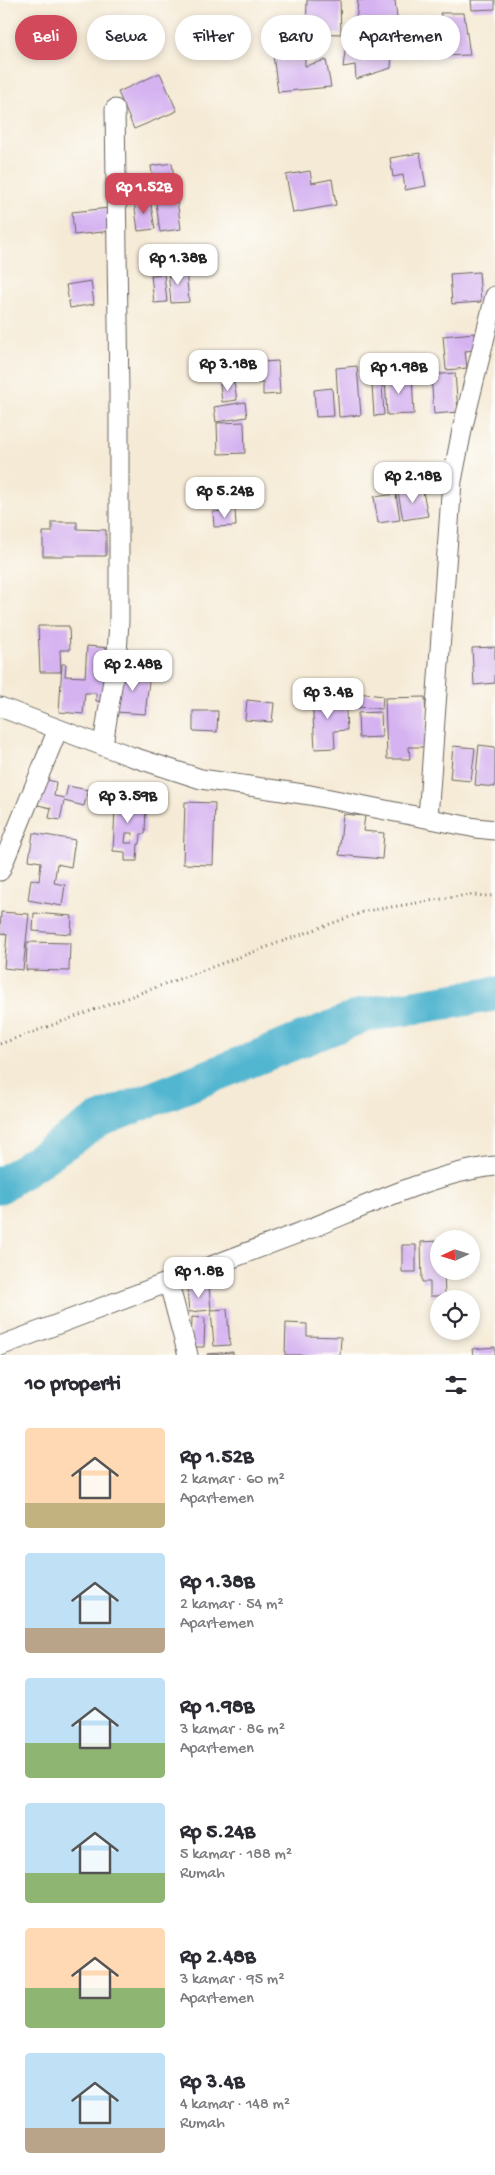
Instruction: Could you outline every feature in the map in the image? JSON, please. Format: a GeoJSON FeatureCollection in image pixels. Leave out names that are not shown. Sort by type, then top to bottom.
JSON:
{"type":"FeatureCollection","features":[{"type":"Feature","properties":{"kind":"street"},"geometry":{"type":"LineString","coordinates":[[103,745],[117,654],[119,621],[119,394],[115,109]]}},
{"type":"Feature","properties":{"kind":"street"},"geometry":{"type":"LineString","coordinates":[[428,818],[452,481],[462,430],[495,296]]}},
{"type":"Feature","properties":{"kind":"street"},"geometry":{"type":"LineString","coordinates":[[0,707],[201,779],[310,795],[495,830]]}},
{"type":"Feature","properties":{"kind":"street"},"geometry":{"type":"LineString","coordinates":[[0,871],[58,729]]}},
{"type":"Feature","properties":{"kind":"street"},"geometry":{"type":"LineString","coordinates":[[0,1346],[169,1284],[412,1188],[472,1168],[495,1166]]}},
{"type":"Feature","properties":{"kind":"street"},"geometry":{"type":"LineString","coordinates":[[169,1284],[188,1355]]}},
{"type":"Feature","properties":{"kind":"path"},"geometry":{"type":"LineString","coordinates":[[0,1044],[366,911],[468,895],[495,896]]}},
{"type":"Feature","properties":{"kind":"building"},"geometry":{"type":"Polygon","coordinates":[[[307,0],[340,0],[341,34],[331,34],[331,15],[307,15],[307,0]]]}},
{"type":"Feature","properties":{"kind":"building"},"geometry":{"type":"Polygon","coordinates":[[[358,0],[395,0],[397,15],[357,15],[358,0]]]}},
{"type":"Feature","properties":{"kind":"building"},"geometry":{"type":"Polygon","coordinates":[[[471,0],[495,0],[495,9],[472,10],[471,0]]]}},
{"type":"Feature","properties":{"kind":"building"},"geometry":{"type":"Polygon","coordinates":[[[440,13],[464,13],[470,55],[460,55],[460,15],[441,15],[440,13]]]}},
{"type":"Feature","properties":{"kind":"building"},"geometry":{"type":"Polygon","coordinates":[[[274,60],[305,60],[305,66],[326,60],[331,87],[278,92],[274,60]]]}},
{"type":"Feature","properties":{"kind":"building"},"geometry":{"type":"Polygon","coordinates":[[[344,60],[392,60],[391,68],[356,79],[355,65],[343,67],[344,60]]]}},
{"type":"Feature","properties":{"kind":"building"},"geometry":{"type":"Polygon","coordinates":[[[160,73],[177,111],[134,129],[118,92],[160,73]]]}},
{"type":"Feature","properties":{"kind":"building"},"geometry":{"type":"Polygon","coordinates":[[[420,153],[426,186],[405,190],[403,175],[393,177],[390,158],[420,153]]]}},
{"type":"Feature","properties":{"kind":"building"},"geometry":{"type":"Polygon","coordinates":[[[172,163],[181,229],[160,232],[151,166],[172,163]]]}},
{"type":"Feature","properties":{"kind":"building"},"geometry":{"type":"Polygon","coordinates":[[[310,171],[312,183],[332,179],[336,205],[293,213],[286,175],[310,171]]]}},
{"type":"Feature","properties":{"kind":"building"},"geometry":{"type":"Polygon","coordinates":[[[150,199],[155,229],[138,231],[134,201],[150,199]]]}},
{"type":"Feature","properties":{"kind":"building"},"geometry":{"type":"Polygon","coordinates":[[[109,208],[112,231],[74,235],[72,212],[109,208]]]}},
{"type":"Feature","properties":{"kind":"building"},"geometry":{"type":"Polygon","coordinates":[[[186,270],[189,302],[171,303],[168,271],[186,270]]]}},
{"type":"Feature","properties":{"kind":"building"},"geometry":{"type":"Polygon","coordinates":[[[479,272],[481,302],[452,304],[450,274],[479,272]]]}},
{"type":"Feature","properties":{"kind":"building"},"geometry":{"type":"Polygon","coordinates":[[[164,274],[167,302],[154,303],[151,275],[164,274]]]}},
{"type":"Feature","properties":{"kind":"building"},"geometry":{"type":"Polygon","coordinates":[[[91,281],[94,304],[70,308],[66,285],[91,281]]]}},
{"type":"Feature","properties":{"kind":"building"},"geometry":{"type":"Polygon","coordinates":[[[474,333],[475,350],[465,351],[467,368],[446,370],[443,336],[474,333]]]}},
{"type":"Feature","properties":{"kind":"building"},"geometry":{"type":"Polygon","coordinates":[[[278,361],[280,394],[263,395],[263,383],[257,383],[257,373],[263,373],[263,362],[278,361]]]}},
{"type":"Feature","properties":{"kind":"building"},"geometry":{"type":"Polygon","coordinates":[[[357,366],[361,415],[339,417],[336,368],[357,366]]]}},
{"type":"Feature","properties":{"kind":"building"},"geometry":{"type":"Polygon","coordinates":[[[455,373],[458,412],[434,414],[431,375],[455,373]]]}},
{"type":"Feature","properties":{"kind":"building"},"geometry":{"type":"Polygon","coordinates":[[[412,375],[414,414],[387,415],[385,376],[412,375]]]}},
{"type":"Feature","properties":{"kind":"building"},"geometry":{"type":"Polygon","coordinates":[[[234,382],[237,400],[222,402],[220,384],[234,382]]]}},
{"type":"Feature","properties":{"kind":"building"},"geometry":{"type":"Polygon","coordinates":[[[372,384],[382,384],[384,415],[374,416],[372,384]]]}},
{"type":"Feature","properties":{"kind":"building"},"geometry":{"type":"Polygon","coordinates":[[[332,388],[334,416],[316,417],[314,390],[332,388]]]}},
{"type":"Feature","properties":{"kind":"building"},"geometry":{"type":"Polygon","coordinates":[[[245,402],[247,417],[216,422],[214,407],[245,402]]]}},
{"type":"Feature","properties":{"kind":"building"},"geometry":{"type":"Polygon","coordinates":[[[244,422],[245,453],[218,454],[217,423],[244,422]]]}},
{"type":"Feature","properties":{"kind":"building"},"geometry":{"type":"Polygon","coordinates":[[[422,487],[428,516],[403,520],[398,492],[422,487]]]}},
{"type":"Feature","properties":{"kind":"building"},"geometry":{"type":"Polygon","coordinates":[[[396,494],[400,520],[378,523],[374,497],[396,494]]]}},
{"type":"Feature","properties":{"kind":"building"},"geometry":{"type":"Polygon","coordinates":[[[235,510],[236,526],[214,527],[213,512],[235,510]]]}},
{"type":"Feature","properties":{"kind":"building"},"geometry":{"type":"Polygon","coordinates":[[[52,522],[77,522],[77,529],[106,530],[106,556],[43,556],[43,532],[52,532],[52,522]]]}},
{"type":"Feature","properties":{"kind":"building"},"geometry":{"type":"Polygon","coordinates":[[[38,626],[69,626],[70,650],[60,650],[61,672],[40,672],[38,626]]]}},
{"type":"Feature","properties":{"kind":"building"},"geometry":{"type":"Polygon","coordinates":[[[87,646],[110,648],[107,702],[96,701],[96,693],[85,693],[83,714],[59,712],[62,664],[66,664],[65,676],[85,677],[87,646]]]}},
{"type":"Feature","properties":{"kind":"building"},"geometry":{"type":"Polygon","coordinates":[[[495,647],[495,683],[474,685],[472,648],[495,647]]]}},
{"type":"Feature","properties":{"kind":"building"},"geometry":{"type":"Polygon","coordinates":[[[121,670],[150,673],[145,714],[116,712],[121,670]]]}},
{"type":"Feature","properties":{"kind":"building"},"geometry":{"type":"Polygon","coordinates":[[[358,693],[383,696],[382,709],[357,707],[358,693]]]}},
{"type":"Feature","properties":{"kind":"building"},"geometry":{"type":"Polygon","coordinates":[[[345,695],[347,730],[334,731],[335,748],[315,749],[312,698],[345,695]]]}},
{"type":"Feature","properties":{"kind":"building"},"geometry":{"type":"Polygon","coordinates":[[[425,697],[427,747],[409,747],[410,759],[387,759],[385,698],[425,697]]]}},
{"type":"Feature","properties":{"kind":"building"},"geometry":{"type":"Polygon","coordinates":[[[247,700],[274,703],[272,722],[245,720],[247,700]]]}},
{"type":"Feature","properties":{"kind":"building"},"geometry":{"type":"Polygon","coordinates":[[[193,711],[218,711],[217,732],[193,731],[193,711]]]}},
{"type":"Feature","properties":{"kind":"building"},"geometry":{"type":"Polygon","coordinates":[[[381,712],[382,737],[359,738],[358,713],[381,712]]]}},
{"type":"Feature","properties":{"kind":"building"},"geometry":{"type":"Polygon","coordinates":[[[479,745],[495,747],[495,787],[475,785],[479,745]]]}},
{"type":"Feature","properties":{"kind":"building"},"geometry":{"type":"Polygon","coordinates":[[[453,746],[475,748],[471,781],[450,779],[453,746]]]}},
{"type":"Feature","properties":{"kind":"building"},"geometry":{"type":"Polygon","coordinates":[[[43,779],[56,782],[54,796],[65,798],[68,786],[88,790],[84,806],[64,801],[60,820],[49,818],[51,808],[38,805],[43,779]]]}},
{"type":"Feature","properties":{"kind":"building"},"geometry":{"type":"Polygon","coordinates":[[[116,788],[135,789],[134,805],[146,806],[145,834],[141,834],[140,844],[138,844],[137,861],[125,861],[125,852],[113,851],[116,788]],[[126,833],[125,843],[132,843],[133,833],[126,833]]]}},
{"type":"Feature","properties":{"kind":"building"},"geometry":{"type":"Polygon","coordinates":[[[185,802],[215,803],[213,865],[183,864],[185,802]]]}},
{"type":"Feature","properties":{"kind":"building"},"geometry":{"type":"Polygon","coordinates":[[[343,814],[365,816],[363,831],[384,833],[382,859],[339,855],[343,814]]]}},
{"type":"Feature","properties":{"kind":"building"},"geometry":{"type":"Polygon","coordinates":[[[33,833],[75,840],[71,867],[57,864],[54,883],[65,885],[62,906],[28,900],[31,879],[39,881],[41,862],[29,860],[33,833]]]}},
{"type":"Feature","properties":{"kind":"building"},"geometry":{"type":"Polygon","coordinates":[[[1,912],[29,914],[23,970],[4,968],[7,934],[0,933],[1,912]]]}},
{"type":"Feature","properties":{"kind":"building"},"geometry":{"type":"Polygon","coordinates":[[[34,913],[72,916],[71,934],[33,931],[34,913]]]}},
{"type":"Feature","properties":{"kind":"building"},"geometry":{"type":"Polygon","coordinates":[[[27,942],[70,943],[69,971],[26,970],[27,942]]]}},
{"type":"Feature","properties":{"kind":"building"},"geometry":{"type":"Polygon","coordinates":[[[421,1242],[430,1242],[430,1280],[444,1280],[445,1290],[430,1290],[430,1282],[422,1282],[421,1242]]]}},
{"type":"Feature","properties":{"kind":"building"},"geometry":{"type":"Polygon","coordinates":[[[402,1245],[416,1245],[416,1272],[402,1272],[402,1245]]]}},
{"type":"Feature","properties":{"kind":"building"},"geometry":{"type":"Polygon","coordinates":[[[209,1286],[211,1310],[189,1312],[187,1288],[209,1286]]]}},
{"type":"Feature","properties":{"kind":"building"},"geometry":{"type":"Polygon","coordinates":[[[227,1309],[230,1345],[214,1346],[211,1310],[227,1309]]]}},
{"type":"Feature","properties":{"kind":"building"},"geometry":{"type":"Polygon","coordinates":[[[192,1317],[205,1318],[204,1347],[191,1347],[192,1317]]]}},
{"type":"Feature","properties":{"kind":"building"},"geometry":{"type":"Polygon","coordinates":[[[286,1323],[307,1324],[307,1336],[341,1337],[340,1355],[285,1355],[286,1323]]]}},
{"type":"Feature","properties":{"kind":"building"},"geometry":{"type":"Polygon","coordinates":[[[495,1347],[495,1355],[473,1355],[472,1349],[495,1347]]]}},
{"type":"Feature","properties":{"kind":"building"},"geometry":{"type":"Polygon","coordinates":[[[233,1352],[233,1355],[207,1355],[207,1354],[233,1352]]]}},
{"type":"Feature","properties":{"kind":"waterway"},"geometry":{"type":"LineString","coordinates":[[0,1186],[97,1121],[364,1015],[495,994]]}}]}
